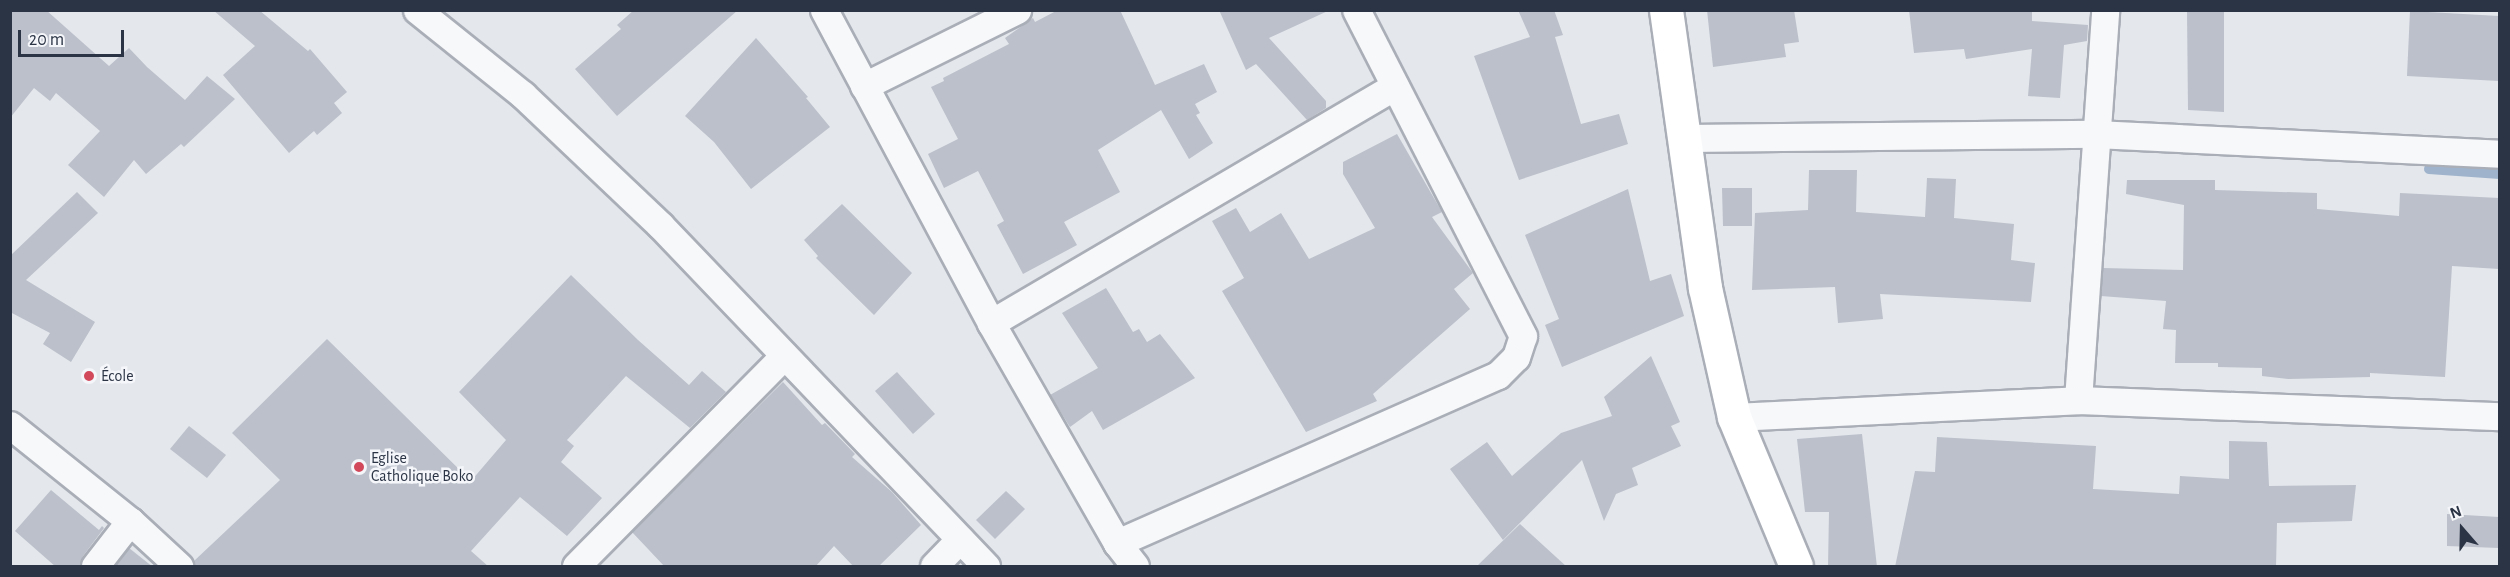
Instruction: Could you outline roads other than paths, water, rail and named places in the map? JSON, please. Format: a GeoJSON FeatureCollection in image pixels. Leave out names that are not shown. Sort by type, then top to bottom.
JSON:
{"type":"FeatureCollection","features":[{"type":"Feature","properties":{"kind":"main road"},"geometry":{"type":"LineString","coordinates":[[1666,10],[1686,138],[1705,288],[1734,417],[1796,567]]}},
{"type":"Feature","properties":{"kind":"street"},"geometry":{"type":"LineString","coordinates":[[417,10],[523,95],[660,225],[986,567]]}},
{"type":"Feature","properties":{"kind":"street"},"geometry":{"type":"LineString","coordinates":[[824,10],[991,323],[1117,543],[1135,567]]}},
{"type":"Feature","properties":{"kind":"street"},"geometry":{"type":"LineString","coordinates":[[864,86],[1017,10]]}},
{"type":"Feature","properties":{"kind":"street"},"geometry":{"type":"LineString","coordinates":[[1117,543],[1498,375],[1516,357],[1523,336],[1356,10]]}},
{"type":"Feature","properties":{"kind":"street"},"geometry":{"type":"LineString","coordinates":[[2078,400],[2105,10]]}},
{"type":"Feature","properties":{"kind":"street"},"geometry":{"type":"LineString","coordinates":[[991,323],[1395,86]]}},
{"type":"Feature","properties":{"kind":"street"},"geometry":{"type":"LineString","coordinates":[[1686,138],[2095,134],[2499,154]]}},
{"type":"Feature","properties":{"kind":"street"},"geometry":{"type":"LineString","coordinates":[[576,567],[784,356]]}},
{"type":"Feature","properties":{"kind":"street"},"geometry":{"type":"LineString","coordinates":[[1734,417],[2078,400],[2499,416]]}},
{"type":"Feature","properties":{"kind":"street"},"geometry":{"type":"LineString","coordinates":[[10,425],[130,521],[179,567]]}},
{"type":"Feature","properties":{"kind":"street"},"geometry":{"type":"LineString","coordinates":[[95,567],[130,521]]}},
{"type":"Feature","properties":{"kind":"street"},"geometry":{"type":"LineString","coordinates":[[934,567],[960,539]]}},
{"type":"Feature","properties":{"kind":"waterway"},"geometry":{"type":"LineString","coordinates":[[2429,169],[2500,174]]}},
{"type":"Feature","properties":{"kind":"place","name":"École"},"geometry":{"type":"Point","coordinates":[89,376]}},
{"type":"Feature","properties":{"kind":"place","name":"Eglise Catholique Boko"},"geometry":{"type":"Point","coordinates":[359,467]}}]}
